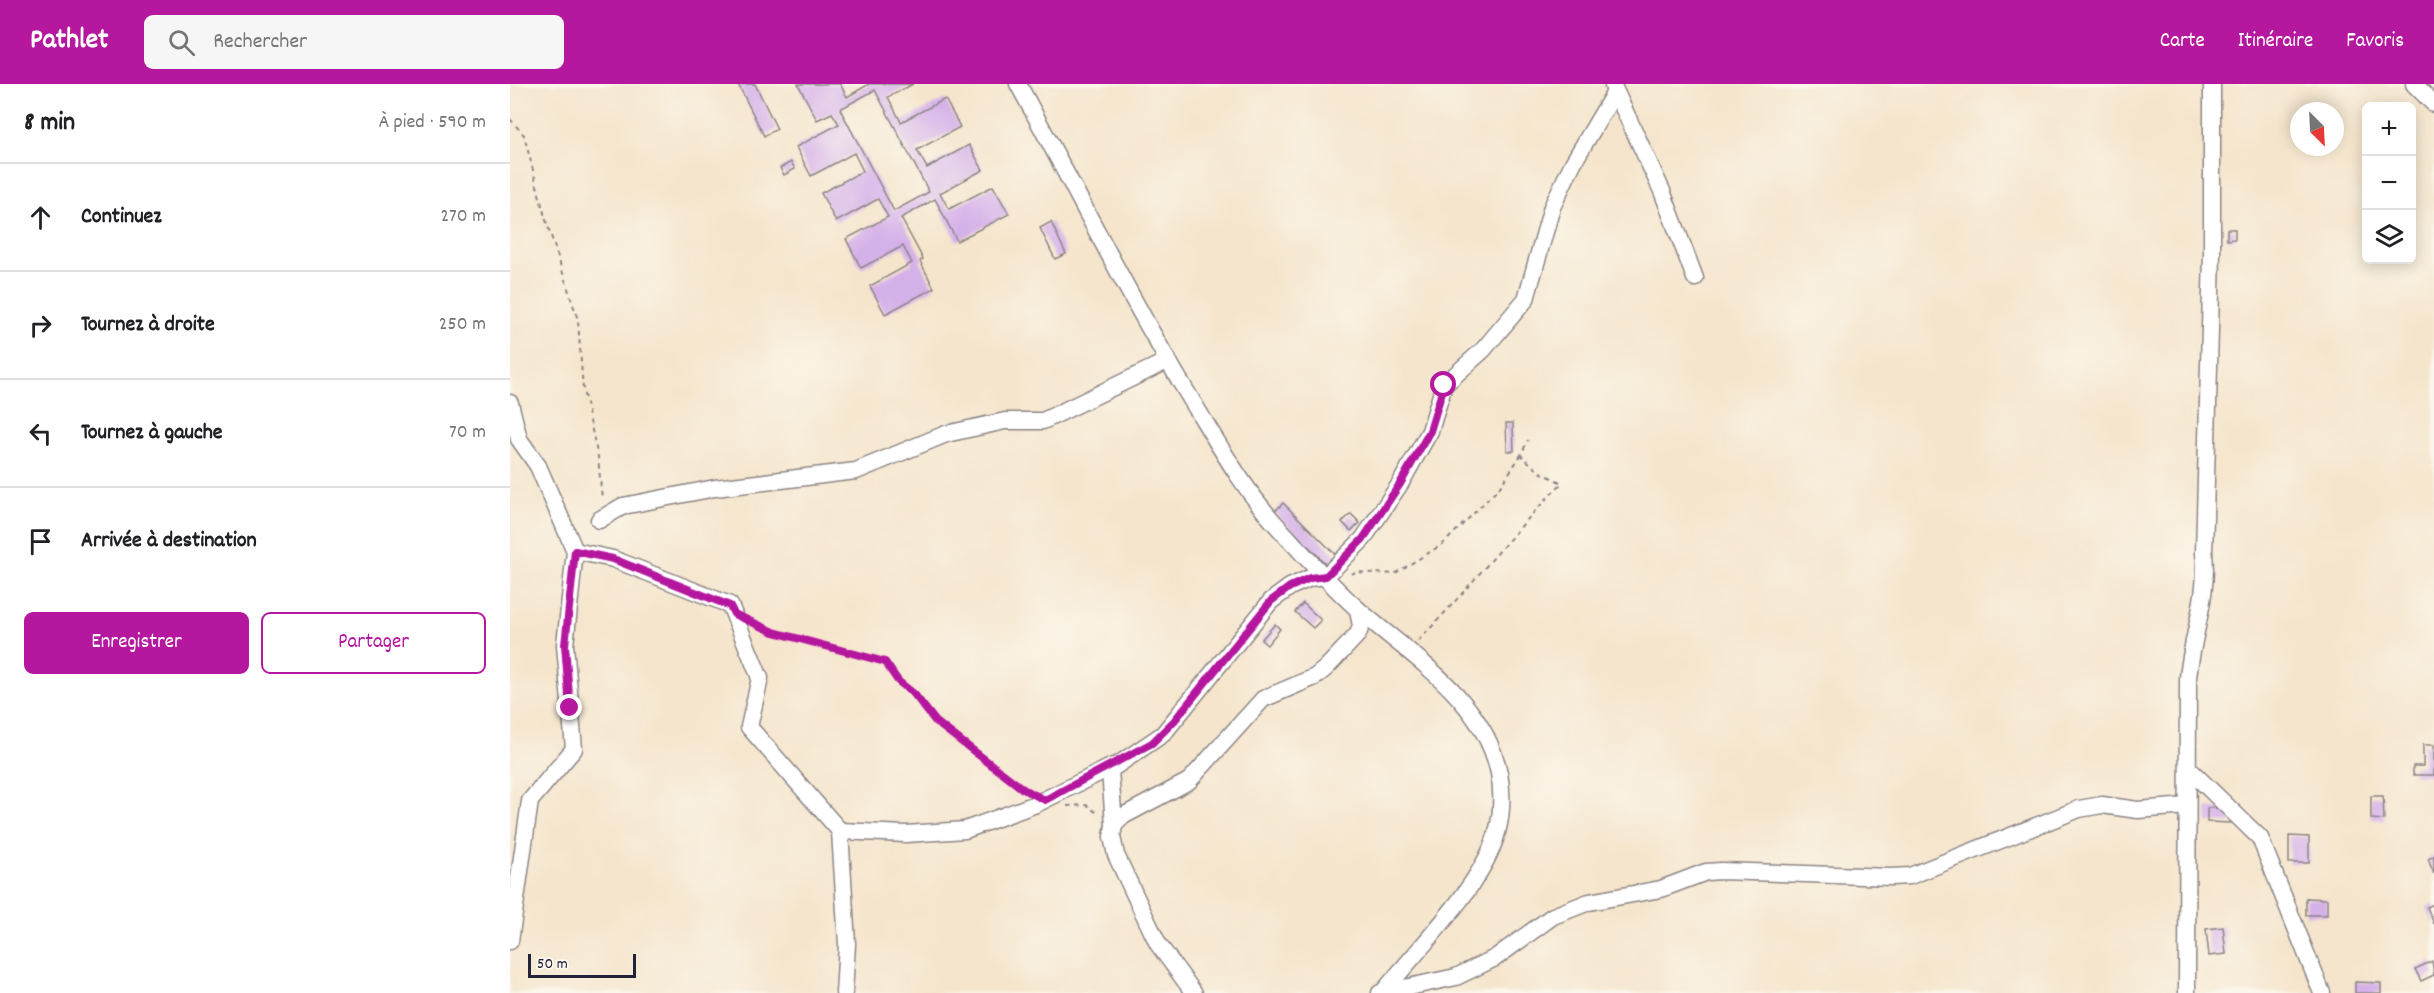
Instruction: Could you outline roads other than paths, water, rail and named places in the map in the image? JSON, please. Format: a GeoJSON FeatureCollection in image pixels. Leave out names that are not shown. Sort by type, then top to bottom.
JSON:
{"type":"FeatureCollection","features":[{"type":"Feature","properties":{"kind":"street"},"geometry":{"type":"LineString","coordinates":[[1018,84],[1167,361],[1248,494],[1358,610],[1408,651],[1462,701],[1481,728],[1492,751],[1499,773],[1500,817],[1495,839],[1483,864],[1460,898],[1381,992]]}},
{"type":"Feature","properties":{"kind":"street"},"geometry":{"type":"LineString","coordinates":[[2187,993],[2190,657],[2206,576],[2204,553],[2211,278],[2212,84]]}},
{"type":"Feature","properties":{"kind":"street"},"geometry":{"type":"LineString","coordinates":[[2414,84],[2434,104]]}},
{"type":"Feature","properties":{"kind":"street"},"geometry":{"type":"LineString","coordinates":[[1330,580],[1363,539],[1400,484],[1430,431],[1444,385],[1483,350],[1526,299],[1552,207],[1614,88]]}},
{"type":"Feature","properties":{"kind":"street"},"geometry":{"type":"LineString","coordinates":[[1614,88],[1662,191],[1695,278]]}},
{"type":"Feature","properties":{"kind":"street"},"geometry":{"type":"LineString","coordinates":[[599,520],[623,506],[715,488],[856,471],[946,434],[1005,421],[1043,421],[1167,361]]}},
{"type":"Feature","properties":{"kind":"street"},"geometry":{"type":"LineString","coordinates":[[510,404],[519,439],[538,466],[575,551],[565,645],[574,749],[530,801],[510,941]]}},
{"type":"Feature","properties":{"kind":"street"},"geometry":{"type":"LineString","coordinates":[[575,551],[613,559],[730,606],[760,678],[750,727],[840,831],[847,944],[844,993]]}},
{"type":"Feature","properties":{"kind":"street"},"geometry":{"type":"LineString","coordinates":[[840,831],[906,834],[965,831],[1045,800],[1113,766],[1163,734],[1271,601],[1290,587],[1310,578],[1330,580]]}},
{"type":"Feature","properties":{"kind":"street"},"geometry":{"type":"LineString","coordinates":[[1114,825],[1123,816],[1189,781],[1263,699],[1315,677],[1326,668],[1358,634],[1361,626],[1358,610]]}},
{"type":"Feature","properties":{"kind":"street"},"geometry":{"type":"LineString","coordinates":[[1113,766],[1109,775],[1114,825],[1112,837],[1116,855],[1158,944],[1194,993]]}},
{"type":"Feature","properties":{"kind":"street"},"geometry":{"type":"LineString","coordinates":[[2190,770],[2260,838],[2322,993]]}},
{"type":"Feature","properties":{"kind":"street"},"geometry":{"type":"LineString","coordinates":[[1381,992],[1457,985],[1553,916],[1589,902],[1661,889],[1706,872],[1910,876],[2079,809],[2102,805],[2138,810],[2187,806]]}}]}
